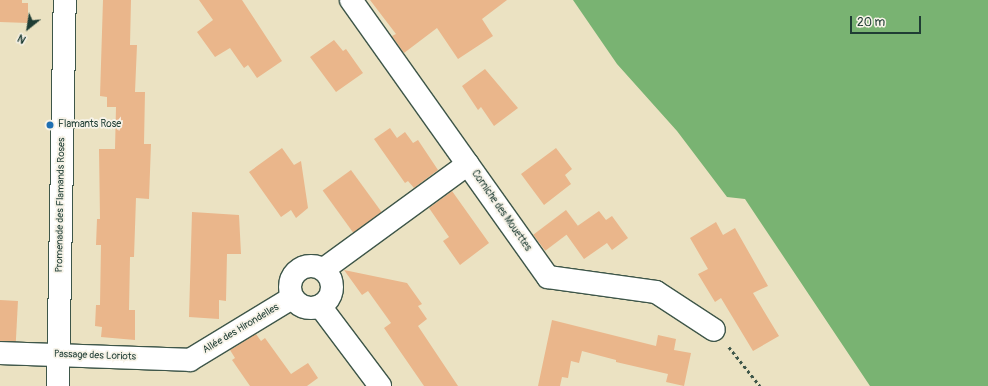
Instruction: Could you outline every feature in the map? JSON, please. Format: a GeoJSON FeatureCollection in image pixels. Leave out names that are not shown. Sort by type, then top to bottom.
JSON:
{"type":"FeatureCollection","features":[{"type":"Feature","properties":{"kind":"street","name":"Promenade des Flamands Roses"},"geometry":{"type":"LineString","coordinates":[[58,386],[64,0]]}},
{"type":"Feature","properties":{"kind":"street","name":"Corniche des Mouettes"},"geometry":{"type":"LineString","coordinates":[[351,0],[548,278],[656,292],[714,330]]}},
{"type":"Feature","properties":{"kind":"street"},"geometry":{"type":"LineString","coordinates":[[324,269],[468,164]]}},
{"type":"Feature","properties":{"kind":"street"},"geometry":{"type":"LineString","coordinates":[[309,265],[324,269],[332,288],[328,300],[320,306],[303,307],[292,298],[290,281],[295,272],[309,265]]}},
{"type":"Feature","properties":{"kind":"street","name":"Allée des Hirondelles"},"geometry":{"type":"LineString","coordinates":[[190,360],[292,298]]}},
{"type":"Feature","properties":{"kind":"street"},"geometry":{"type":"LineString","coordinates":[[320,306],[380,386]]}},
{"type":"Feature","properties":{"kind":"street","name":"Passage des Loriots"},"geometry":{"type":"LineString","coordinates":[[0,352],[190,360]]}},
{"type":"Feature","properties":{"kind":"path"},"geometry":{"type":"LineString","coordinates":[[714,330],[760,386]]}},
{"type":"Feature","properties":{"kind":"green space"},"geometry":{"type":"Polygon","coordinates":[[[573,0],[988,0],[988,386],[870,386],[745,199],[727,197],[677,131],[617,64],[573,0]]]}},
{"type":"Feature","properties":{"kind":"building"},"geometry":{"type":"Polygon","coordinates":[[[0,0],[22,0],[22,3],[28,3],[28,23],[0,22],[0,0]]]}},
{"type":"Feature","properties":{"kind":"building"},"geometry":{"type":"Polygon","coordinates":[[[103,0],[131,0],[130,45],[137,45],[135,92],[145,92],[144,144],[151,144],[149,199],[136,198],[134,257],[130,257],[129,310],[135,310],[135,340],[101,337],[102,327],[95,326],[96,305],[100,305],[101,245],[96,245],[97,219],[100,219],[99,149],[115,149],[116,107],[107,107],[107,97],[100,96],[103,0]]]}},
{"type":"Feature","properties":{"kind":"building"},"geometry":{"type":"Polygon","coordinates":[[[199,0],[242,0],[282,61],[257,78],[248,65],[244,68],[230,48],[215,57],[197,32],[213,20],[199,0]]]}},
{"type":"Feature","properties":{"kind":"building"},"geometry":{"type":"Polygon","coordinates":[[[370,0],[507,0],[482,19],[493,36],[458,59],[437,28],[404,53],[392,36],[396,34],[370,0]]]}},
{"type":"Feature","properties":{"kind":"building"},"geometry":{"type":"Polygon","coordinates":[[[334,40],[343,51],[346,49],[363,73],[336,92],[310,57],[334,40]]]}},
{"type":"Feature","properties":{"kind":"building"},"geometry":{"type":"Polygon","coordinates":[[[485,69],[518,108],[494,126],[481,107],[478,110],[462,86],[485,69]]]}},
{"type":"Feature","properties":{"kind":"building"},"geometry":{"type":"Polygon","coordinates":[[[390,128],[397,138],[405,132],[413,143],[418,140],[438,170],[414,188],[408,181],[405,183],[374,139],[390,128]]]}},
{"type":"Feature","properties":{"kind":"building"},"geometry":{"type":"Polygon","coordinates":[[[282,148],[294,165],[301,161],[308,208],[296,218],[291,210],[281,217],[249,172],[282,148]]]}},
{"type":"Feature","properties":{"kind":"building"},"geometry":{"type":"Polygon","coordinates":[[[556,148],[572,169],[565,175],[571,184],[544,205],[521,174],[556,148]]]}},
{"type":"Feature","properties":{"kind":"building"},"geometry":{"type":"Polygon","coordinates":[[[351,170],[382,212],[353,233],[323,191],[351,170]]]}},
{"type":"Feature","properties":{"kind":"building"},"geometry":{"type":"Polygon","coordinates":[[[452,191],[489,243],[460,265],[443,241],[449,237],[429,208],[452,191]]]}},
{"type":"Feature","properties":{"kind":"building"},"geometry":{"type":"Polygon","coordinates":[[[566,210],[578,226],[545,251],[533,235],[566,210]]]}},
{"type":"Feature","properties":{"kind":"building"},"geometry":{"type":"Polygon","coordinates":[[[599,211],[606,220],[612,216],[628,238],[612,250],[607,243],[584,259],[566,234],[599,211]]]}},
{"type":"Feature","properties":{"kind":"building"},"geometry":{"type":"Polygon","coordinates":[[[192,212],[239,215],[241,254],[227,254],[226,301],[219,300],[219,319],[189,317],[192,212]]]}},
{"type":"Feature","properties":{"kind":"building"},"geometry":{"type":"Polygon","coordinates":[[[716,222],[723,235],[735,228],[768,286],[753,293],[779,336],[753,351],[721,298],[715,302],[698,274],[708,269],[690,238],[716,222]]]}},
{"type":"Feature","properties":{"kind":"building"},"geometry":{"type":"Polygon","coordinates":[[[344,270],[407,283],[422,304],[418,306],[427,319],[418,326],[458,386],[424,386],[384,328],[391,323],[368,291],[362,295],[344,270]]]}},
{"type":"Feature","properties":{"kind":"building"},"geometry":{"type":"Polygon","coordinates":[[[0,300],[18,301],[16,342],[0,341],[0,300]]]}},
{"type":"Feature","properties":{"kind":"building"},"geometry":{"type":"Polygon","coordinates":[[[552,320],[656,346],[658,335],[676,339],[674,350],[691,353],[684,386],[666,382],[668,374],[616,362],[616,360],[582,351],[579,363],[571,361],[568,378],[562,377],[560,386],[538,386],[552,320]]]}},
{"type":"Feature","properties":{"kind":"building"},"geometry":{"type":"Polygon","coordinates":[[[256,334],[261,341],[265,338],[291,374],[308,363],[318,378],[307,386],[250,386],[232,360],[235,358],[230,350],[256,334]]]}},
{"type":"Feature","properties":{"kind":"place","name":"Flamants Rose"},"geometry":{"type":"Point","coordinates":[50,125]}}]}
